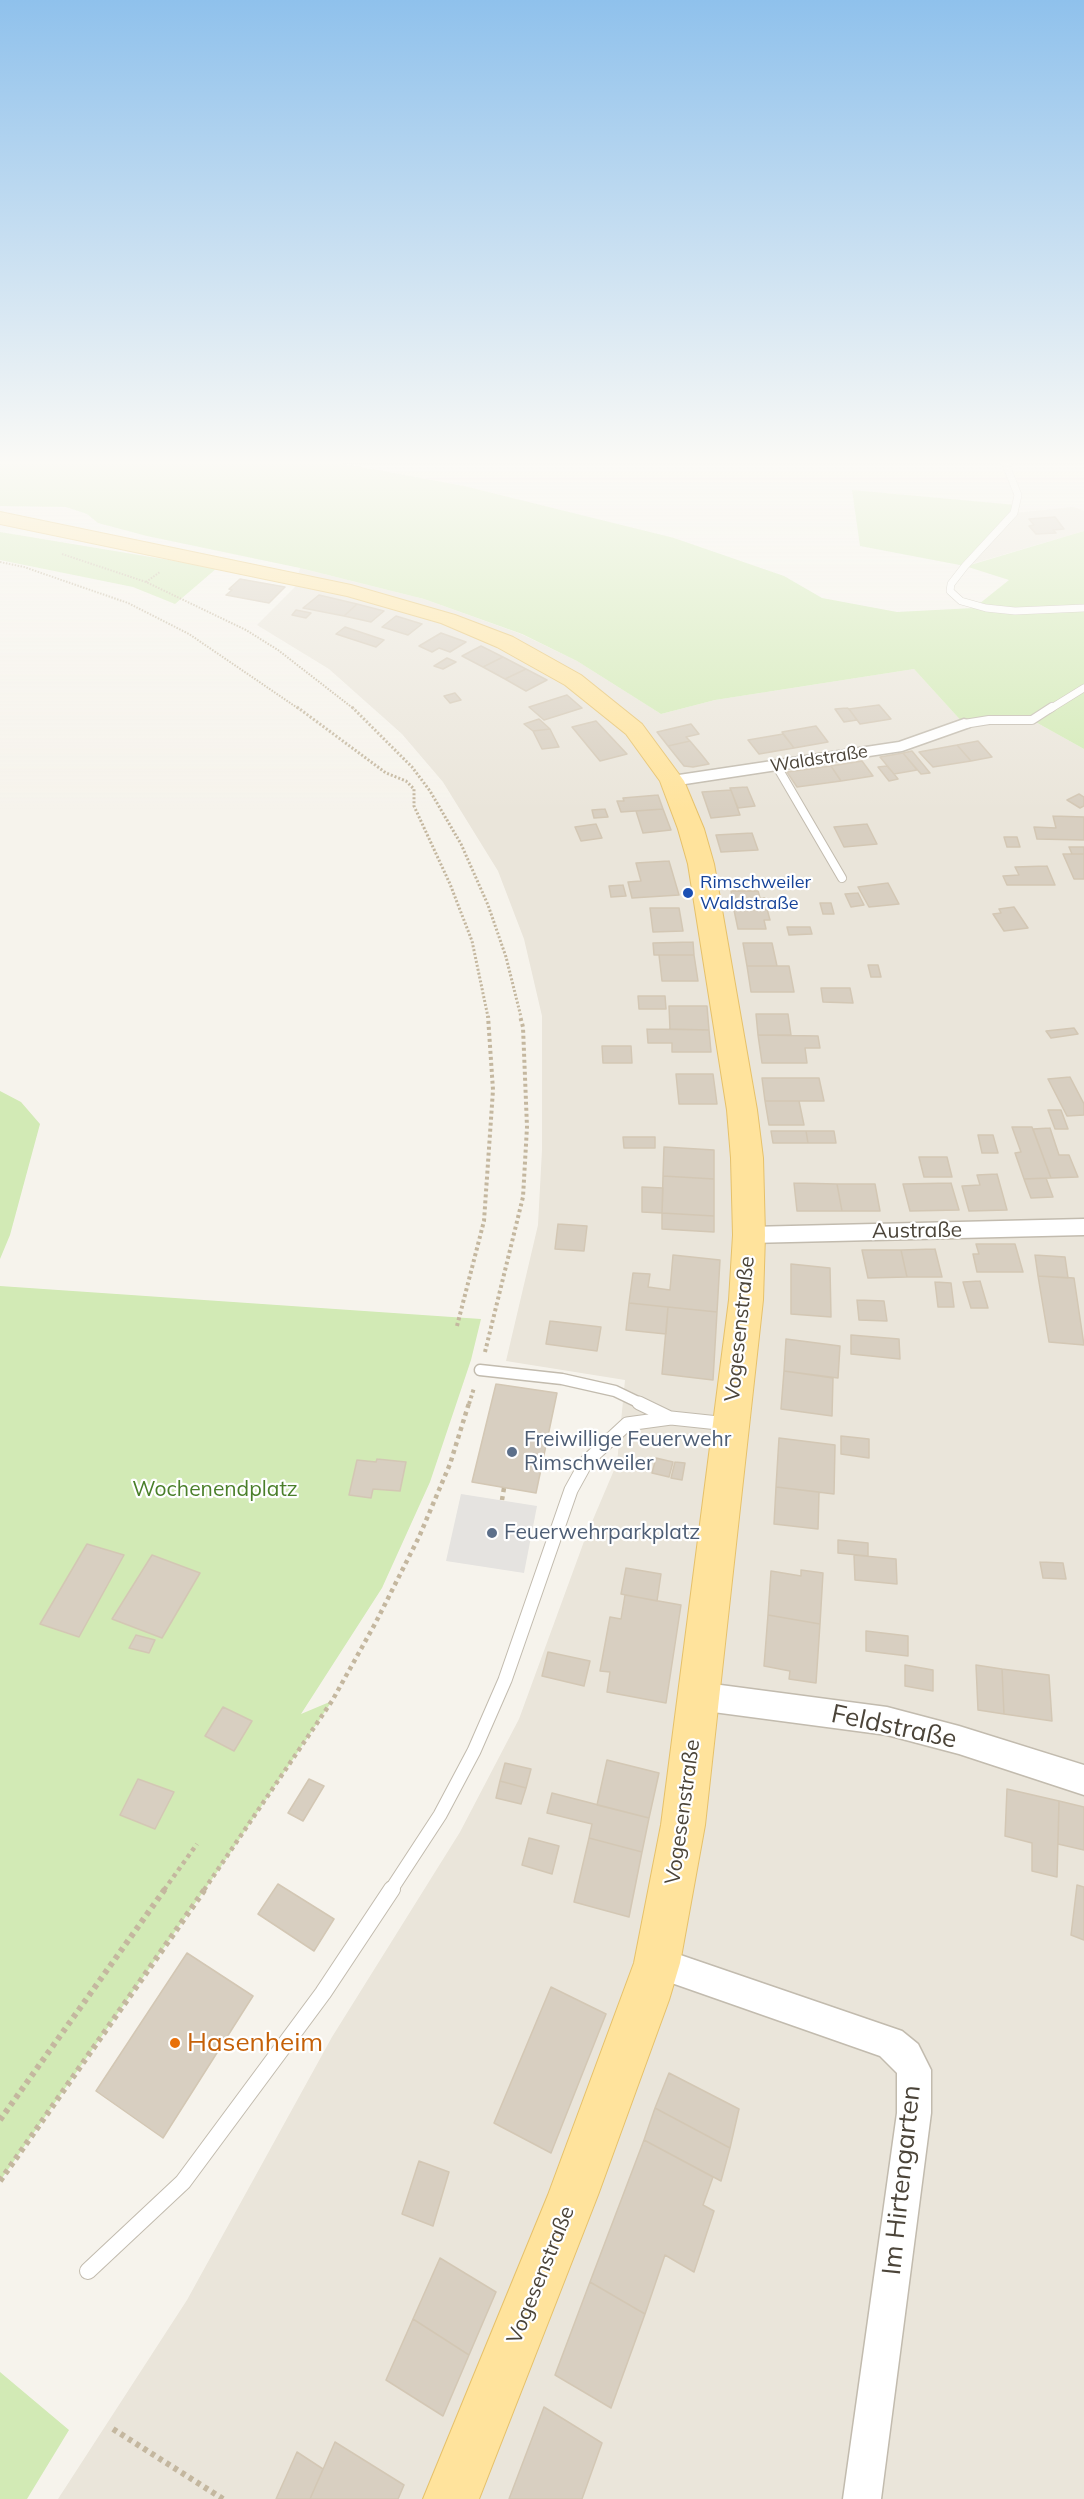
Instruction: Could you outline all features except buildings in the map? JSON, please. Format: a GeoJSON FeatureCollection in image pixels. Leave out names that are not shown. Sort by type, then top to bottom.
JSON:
{"type":"FeatureCollection","features":[{"type":"Feature","properties":{"kind":"main road","name":"Vogesenstraße"},"geometry":{"type":"LineString","coordinates":[[288,579],[387,600],[448,619],[505,642],[563,674],[611,709],[641,738],[672,781],[691,829],[701,864],[717,950],[742,1110],[747,1158],[749,1235],[746,1300],[683,1825],[657,1963],[573,2195],[451,2499]]}},
{"type":"Feature","properties":{"kind":"street","name":"Waldstraße"},"geometry":{"type":"LineString","coordinates":[[672,781],[902,746],[964,724]]}},
{"type":"Feature","properties":{"kind":"street","name":"Austraße"},"geometry":{"type":"LineString","coordinates":[[749,1235],[1084,1227]]}},
{"type":"Feature","properties":{"kind":"street","name":"Feldstraße"},"geometry":{"type":"LineString","coordinates":[[698,1696],[887,1721],[959,1740],[1084,1780]]}},
{"type":"Feature","properties":{"kind":"street","name":"Im Hirtengarten"},"geometry":{"type":"LineString","coordinates":[[657,1963],[890,2043],[906,2056],[914,2070],[914,2113],[862,2499]]}},
{"type":"Feature","properties":{"kind":"lane"},"geometry":{"type":"LineString","coordinates":[[955,579],[951,584],[951,591],[961,601],[986,608],[1015,611],[1084,608]]}},
{"type":"Feature","properties":{"kind":"lane"},"geometry":{"type":"LineString","coordinates":[[964,724],[989,720],[1032,720],[1084,688]]}},
{"type":"Feature","properties":{"kind":"lane"},"geometry":{"type":"LineString","coordinates":[[776,765],[842,878]]}},
{"type":"Feature","properties":{"kind":"lane"},"geometry":{"type":"LineString","coordinates":[[480,1370],[562,1378],[615,1391],[671,1418]]}},
{"type":"Feature","properties":{"kind":"lane"},"geometry":{"type":"LineString","coordinates":[[88,2271],[183,2182],[323,1993],[440,1815],[474,1750],[505,1680],[571,1491],[587,1461],[627,1424],[671,1418],[730,1424]]}},
{"type":"Feature","properties":{"kind":"path"},"geometry":{"type":"LineString","coordinates":[[62,579],[129,603],[189,634],[292,704],[386,773],[406,781],[414,789],[414,806],[450,884],[472,941],[488,1010],[494,1090],[484,1221],[457,1326]]}},
{"type":"Feature","properties":{"kind":"path"},"geometry":{"type":"LineString","coordinates":[[0,2181],[216,1874],[332,1701],[376,1622],[419,1537],[450,1464],[480,1370],[523,1197],[526,1127],[523,1027],[506,957],[488,905],[461,844],[430,791],[412,767],[372,725],[278,650],[246,630],[136,579]]}},
{"type":"Feature","properties":{"kind":"path"},"geometry":{"type":"LineString","coordinates":[[502,1500],[504,1488]]}},
{"type":"Feature","properties":{"kind":"path"},"geometry":{"type":"LineString","coordinates":[[0,2120],[196,1844]]}},
{"type":"Feature","properties":{"kind":"path"},"geometry":{"type":"LineString","coordinates":[[113,2429],[223,2499]]}},
{"type":"Feature","properties":{"kind":"shaded area"},"geometry":{"type":"Polygon","coordinates":[[[297,579],[342,579],[424,599],[521,634],[577,661],[661,714],[715,700],[914,669],[964,724],[1032,720],[1084,749],[1084,2499],[58,2499],[187,2300],[332,2037],[460,1832],[519,1719],[586,1536],[617,1463],[625,1380],[506,1361],[538,1225],[542,1150],[542,1016],[524,939],[498,871],[443,782],[402,734],[329,669],[257,625],[295,587],[297,579]]]}},
{"type":"Feature","properties":{"kind":"shaded area","name":"Feuerwehrparkplatz"},"geometry":{"type":"Polygon","coordinates":[[[461,1494],[537,1506],[524,1573],[446,1561],[461,1494]]]}},
{"type":"Feature","properties":{"kind":"green space"},"geometry":{"type":"Polygon","coordinates":[[[92,579],[205,579],[175,604],[133,587],[92,579]]]}},
{"type":"Feature","properties":{"kind":"green space"},"geometry":{"type":"Polygon","coordinates":[[[342,579],[789,579],[822,598],[897,612],[974,608],[1009,580],[1005,579],[1084,579],[1084,749],[1032,720],[964,724],[914,669],[715,700],[661,714],[577,661],[522,634],[424,599],[342,579]]]}},
{"type":"Feature","properties":{"kind":"green space"},"geometry":{"type":"Polygon","coordinates":[[[0,1091],[21,1102],[40,1124],[10,1235],[0,1259],[0,1091]]]}},
{"type":"Feature","properties":{"kind":"green space","name":"Wochenendplatz"},"geometry":{"type":"Polygon","coordinates":[[[0,1286],[481,1319],[471,1360],[430,1482],[382,1588],[301,1714],[332,1701],[222,1865],[0,2181],[0,1286]]]}},
{"type":"Feature","properties":{"kind":"green space"},"geometry":{"type":"Polygon","coordinates":[[[0,2372],[69,2430],[27,2499],[0,2499],[0,2372]]]}},
{"type":"Feature","properties":{"kind":"place","name":"Rimschweiler Waldstraße"},"geometry":{"type":"Point","coordinates":[688,893]}},
{"type":"Feature","properties":{"kind":"place","name":"Freiwillige Feuerwehr Rimschweiler"},"geometry":{"type":"Point","coordinates":[512,1452]}},
{"type":"Feature","properties":{"kind":"place","name":"Feuerwehrparkplatz"},"geometry":{"type":"Point","coordinates":[492,1533]}},
{"type":"Feature","properties":{"kind":"place","name":"Hasenheim"},"geometry":{"type":"Point","coordinates":[175,2043]}}]}
